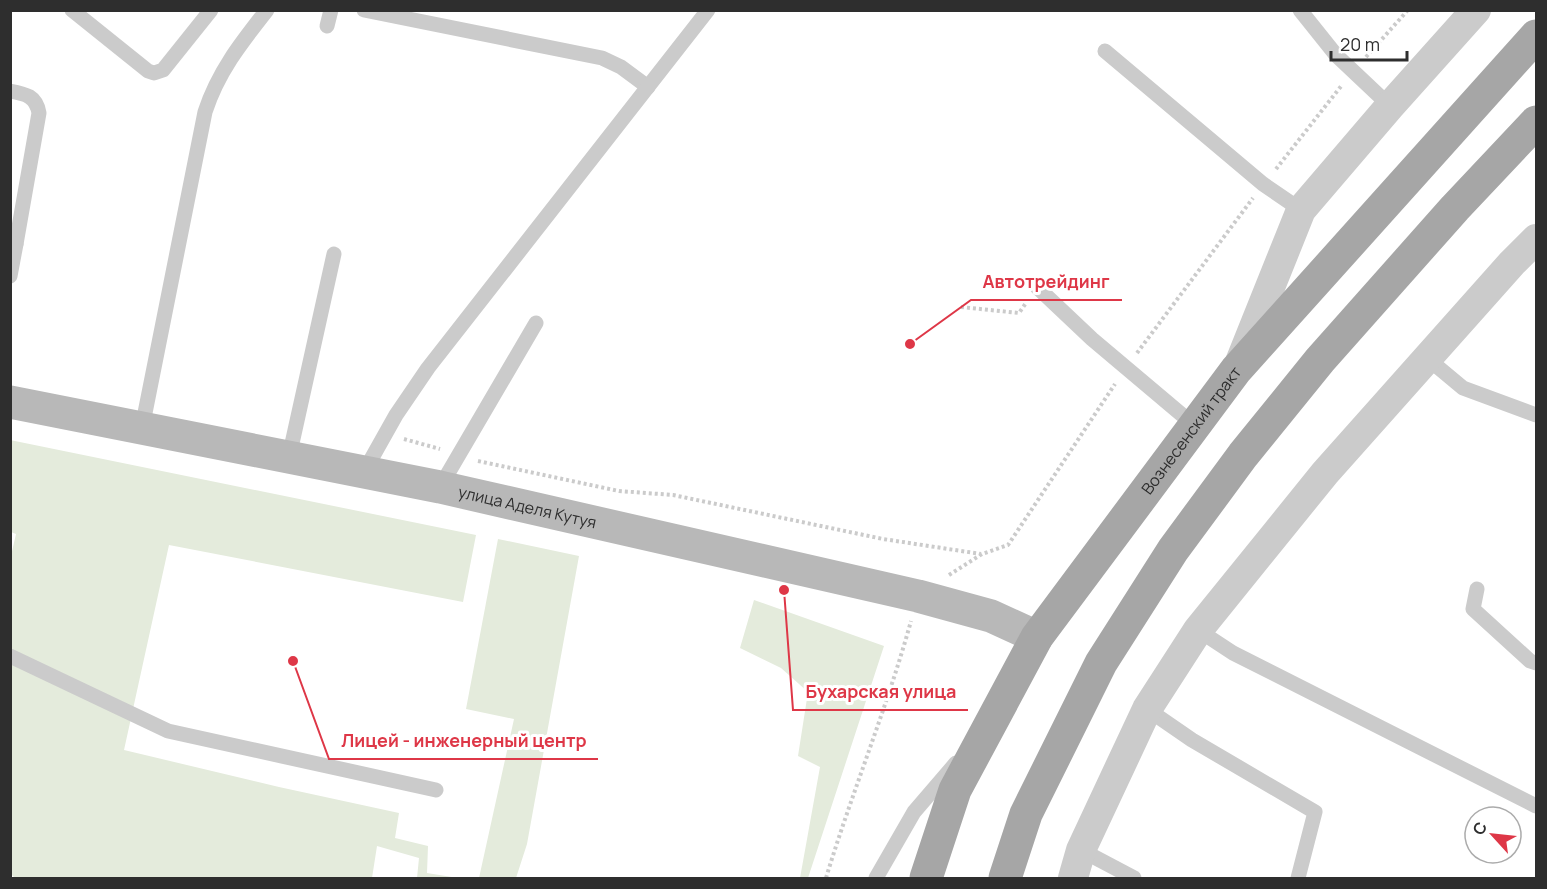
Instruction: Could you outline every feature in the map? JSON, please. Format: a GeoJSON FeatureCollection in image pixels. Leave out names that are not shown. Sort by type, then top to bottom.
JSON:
{"type":"FeatureCollection","features":[{"type":"Feature","properties":{"kind":"main road","name":"Вознесенский тракт"},"geometry":{"type":"LineString","coordinates":[[926,879],[955,790],[1037,637],[1236,370],[1536,36]]}},
{"type":"Feature","properties":{"kind":"main road"},"geometry":{"type":"LineString","coordinates":[[1005,879],[1026,814],[1101,663],[1173,550],[1243,455],[1320,360],[1455,208],[1536,122]]}},
{"type":"Feature","properties":{"kind":"street"},"geometry":{"type":"LineString","coordinates":[[1236,370],[1301,210],[1476,10]]}},
{"type":"Feature","properties":{"kind":"street"},"geometry":{"type":"LineString","coordinates":[[1512,263],[1536,217]]}},
{"type":"Feature","properties":{"kind":"street"},"geometry":{"type":"LineString","coordinates":[[1072,879],[1081,850],[1147,709],[1198,630],[1325,473],[1536,239]]}},
{"type":"Feature","properties":{"kind":"street","name":"улица Аделя Кутуя"},"geometry":{"type":"LineString","coordinates":[[10,402],[440,487],[918,596],[991,616],[1037,637]]}},
{"type":"Feature","properties":{"kind":"lane"},"geometry":{"type":"LineString","coordinates":[[72,10],[148,71],[154,73],[163,70],[211,10]]}},
{"type":"Feature","properties":{"kind":"lane"},"geometry":{"type":"LineString","coordinates":[[142,428],[205,112],[224,67],[267,10]]}},
{"type":"Feature","properties":{"kind":"lane"},"geometry":{"type":"LineString","coordinates":[[327,26],[331,10]]}},
{"type":"Feature","properties":{"kind":"lane"},"geometry":{"type":"LineString","coordinates":[[364,10],[602,58],[621,67],[648,87]]}},
{"type":"Feature","properties":{"kind":"lane"},"geometry":{"type":"LineString","coordinates":[[364,472],[385,434],[428,368],[708,10]]}},
{"type":"Feature","properties":{"kind":"lane"},"geometry":{"type":"LineString","coordinates":[[1300,10],[1336,55],[1390,106]]}},
{"type":"Feature","properties":{"kind":"lane"},"geometry":{"type":"LineString","coordinates":[[1105,51],[1263,184],[1301,210]]}},
{"type":"Feature","properties":{"kind":"lane"},"geometry":{"type":"LineString","coordinates":[[10,91],[30,96],[38,106],[39,113],[13,243],[10,276]]}},
{"type":"Feature","properties":{"kind":"lane"},"geometry":{"type":"LineString","coordinates":[[289,457],[334,254]]}},
{"type":"Feature","properties":{"kind":"lane"},"geometry":{"type":"LineString","coordinates":[[1036,287],[1126,368],[1194,425]]}},
{"type":"Feature","properties":{"kind":"lane"},"geometry":{"type":"LineString","coordinates":[[440,487],[536,323]]}},
{"type":"Feature","properties":{"kind":"lane"},"geometry":{"type":"LineString","coordinates":[[1427,358],[1463,388],[1536,415]]}},
{"type":"Feature","properties":{"kind":"lane"},"geometry":{"type":"LineString","coordinates":[[1477,589],[1473,609],[1530,661],[1536,663]]}},
{"type":"Feature","properties":{"kind":"lane"},"geometry":{"type":"LineString","coordinates":[[1198,630],[1233,653],[1536,806]]}},
{"type":"Feature","properties":{"kind":"lane"},"geometry":{"type":"LineString","coordinates":[[10,656],[168,731],[436,790]]}},
{"type":"Feature","properties":{"kind":"lane"},"geometry":{"type":"LineString","coordinates":[[1147,709],[1192,740],[1315,812],[1298,879]]}},
{"type":"Feature","properties":{"kind":"lane"},"geometry":{"type":"LineString","coordinates":[[876,879],[914,812],[993,720]]}},
{"type":"Feature","properties":{"kind":"lane"},"geometry":{"type":"LineString","coordinates":[[1081,850],[1134,879]]}},
{"type":"Feature","properties":{"kind":"path"},"geometry":{"type":"LineString","coordinates":[[385,434],[478,461],[619,490],[673,495],[883,539],[982,554],[1008,544],[1126,368],[1263,184],[1353,71],[1408,10]]}},
{"type":"Feature","properties":{"kind":"path"},"geometry":{"type":"LineString","coordinates":[[961,307],[1018,313],[1036,287]]}},
{"type":"Feature","properties":{"kind":"path"},"geometry":{"type":"LineString","coordinates":[[826,879],[846,814],[902,654]]}},
{"type":"Feature","properties":{"kind":"green space"},"geometry":{"type":"Polygon","coordinates":[[[10,440],[476,535],[463,602],[169,545],[124,750],[399,813],[395,838],[428,846],[427,873],[458,878],[417,878],[419,858],[377,846],[372,878],[15,878],[10,873],[10,560],[16,534],[11,532],[10,440]]]}},
{"type":"Feature","properties":{"kind":"green space"},"geometry":{"type":"Polygon","coordinates":[[[498,539],[579,556],[527,844],[516,878],[479,878],[514,719],[466,709],[498,539]]]}},
{"type":"Feature","properties":{"kind":"green space"},"geometry":{"type":"Polygon","coordinates":[[[754,600],[884,646],[808,878],[800,878],[820,767],[798,756],[808,692],[781,668],[740,648],[754,600]]]}},
{"type":"Feature","properties":{"kind":"place","name":"Автотрейдинг"},"geometry":{"type":"Point","coordinates":[910,344]}},
{"type":"Feature","properties":{"kind":"place","name":"Бухарская улица"},"geometry":{"type":"Point","coordinates":[784,590]}},
{"type":"Feature","properties":{"kind":"place","name":"Лицей - инженерный центр"},"geometry":{"type":"Point","coordinates":[293,661]}}]}
